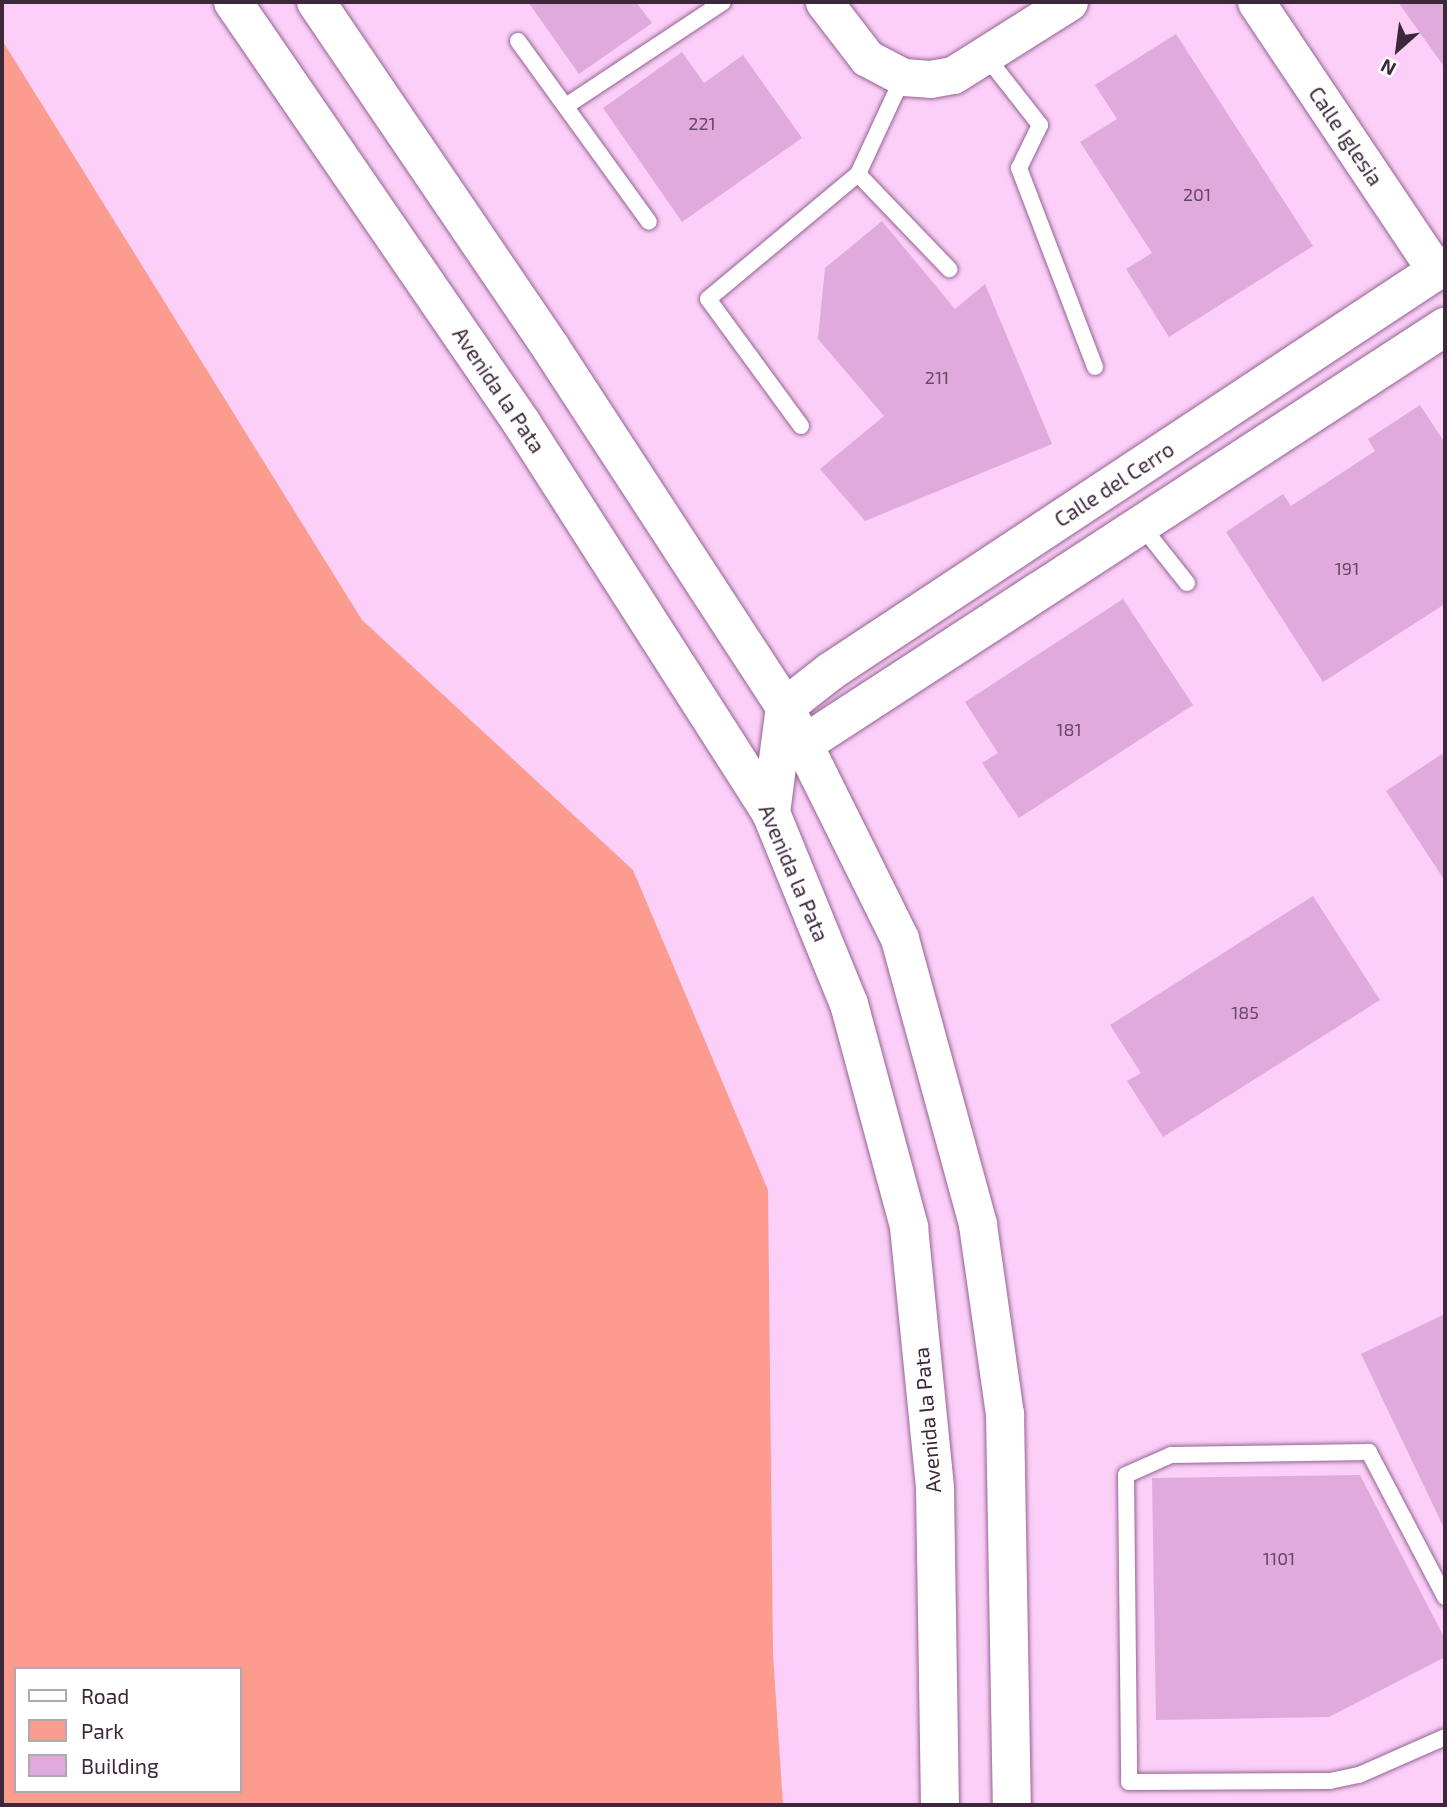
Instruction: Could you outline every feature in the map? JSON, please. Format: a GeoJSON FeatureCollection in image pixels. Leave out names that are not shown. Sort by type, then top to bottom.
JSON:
{"type":"FeatureCollection","features":[{"type":"Feature","properties":{"kind":"main road","name":"Avenida la Pata"},"geometry":{"type":"LineString","coordinates":[[233,2],[522,422],[771,813],[849,1004],[909,1227],[934,1489],[940,1805]]}},
{"type":"Feature","properties":{"kind":"main road"},"geometry":{"type":"LineString","coordinates":[[316,2],[551,348],[785,707],[900,939],[978,1225],[1005,1414],[1012,1805]]}},
{"type":"Feature","properties":{"kind":"main road","name":"Calle del Cerro"},"geometry":{"type":"LineString","coordinates":[[785,707],[831,671],[1441,268]]}},
{"type":"Feature","properties":{"kind":"main road"},"geometry":{"type":"LineString","coordinates":[[804,744],[1445,327]]}},
{"type":"Feature","properties":{"kind":"main road"},"geometry":{"type":"LineString","coordinates":[[771,813],[785,707]]}},
{"type":"Feature","properties":{"kind":"street"},"geometry":{"type":"LineString","coordinates":[[824,2],[867,58],[903,77],[953,75],[1069,2]]}},
{"type":"Feature","properties":{"kind":"street","name":"Calle Iglesia"},"geometry":{"type":"LineString","coordinates":[[1256,2],[1441,268]]}},
{"type":"Feature","properties":{"kind":"lane"},"geometry":{"type":"LineString","coordinates":[[566,106],[723,2]]}},
{"type":"Feature","properties":{"kind":"lane"},"geometry":{"type":"LineString","coordinates":[[518,41],[649,222]]}},
{"type":"Feature","properties":{"kind":"lane"},"geometry":{"type":"LineString","coordinates":[[985,55],[1040,125],[1019,168],[1095,367]]}},
{"type":"Feature","properties":{"kind":"lane"},"geometry":{"type":"LineString","coordinates":[[800,426],[708,299],[858,174],[903,77]]}},
{"type":"Feature","properties":{"kind":"lane"},"geometry":{"type":"LineString","coordinates":[[858,174],[949,269]]}},
{"type":"Feature","properties":{"kind":"lane"},"geometry":{"type":"LineString","coordinates":[[1141,525],[1187,583]]}},
{"type":"Feature","properties":{"kind":"lane"},"geometry":{"type":"LineString","coordinates":[[1445,1597],[1369,1452],[1171,1455],[1126,1475],[1129,1782],[1330,1781],[1359,1774],[1445,1737]]}},
{"type":"Feature","properties":{"kind":"green space"},"geometry":{"type":"Polygon","coordinates":[[[2,40],[362,620],[633,870],[768,1190],[773,1654],[783,1805],[2,1805],[2,40]]]}},
{"type":"Feature","properties":{"kind":"building"},"geometry":{"type":"Polygon","coordinates":[[[528,2],[636,2],[652,23],[579,74],[528,2]]]}},
{"type":"Feature","properties":{"kind":"building"},"geometry":{"type":"Polygon","coordinates":[[[1398,2],[1445,2],[1445,68],[1398,2]]]}},
{"type":"Feature","properties":{"kind":"building"},"geometry":{"type":"Polygon","coordinates":[[[1176,34],[1313,246],[1169,337],[1126,269],[1152,253],[1080,142],[1117,119],[1095,85],[1176,34]]]}},
{"type":"Feature","properties":{"kind":"building"},"geometry":{"type":"Polygon","coordinates":[[[682,52],[704,83],[743,55],[802,138],[682,222],[603,108],[682,52]]]}},
{"type":"Feature","properties":{"kind":"building"},"geometry":{"type":"Polygon","coordinates":[[[882,221],[955,309],[985,284],[1052,444],[865,521],[820,469],[884,416],[818,339],[825,268],[882,221]]]}},
{"type":"Feature","properties":{"kind":"building"},"geometry":{"type":"Polygon","coordinates":[[[1420,405],[1445,443],[1445,604],[1323,682],[1226,532],[1283,494],[1291,506],[1375,451],[1368,439],[1420,405]]]}},
{"type":"Feature","properties":{"kind":"building"},"geometry":{"type":"Polygon","coordinates":[[[1123,599],[1193,705],[1019,818],[982,763],[998,753],[965,702],[1123,599]]]}},
{"type":"Feature","properties":{"kind":"building"},"geometry":{"type":"Polygon","coordinates":[[[1445,752],[1445,881],[1386,791],[1445,752]]]}},
{"type":"Feature","properties":{"kind":"building"},"geometry":{"type":"Polygon","coordinates":[[[1313,896],[1380,1000],[1163,1137],[1127,1081],[1141,1073],[1110,1025],[1313,896]]]}},
{"type":"Feature","properties":{"kind":"building"},"geometry":{"type":"Polygon","coordinates":[[[1445,1314],[1445,1530],[1361,1354],[1445,1314]]]}},
{"type":"Feature","properties":{"kind":"building"},"geometry":{"type":"Polygon","coordinates":[[[1360,1475],[1445,1639],[1445,1657],[1329,1717],[1156,1720],[1152,1478],[1360,1475]]]}}]}
